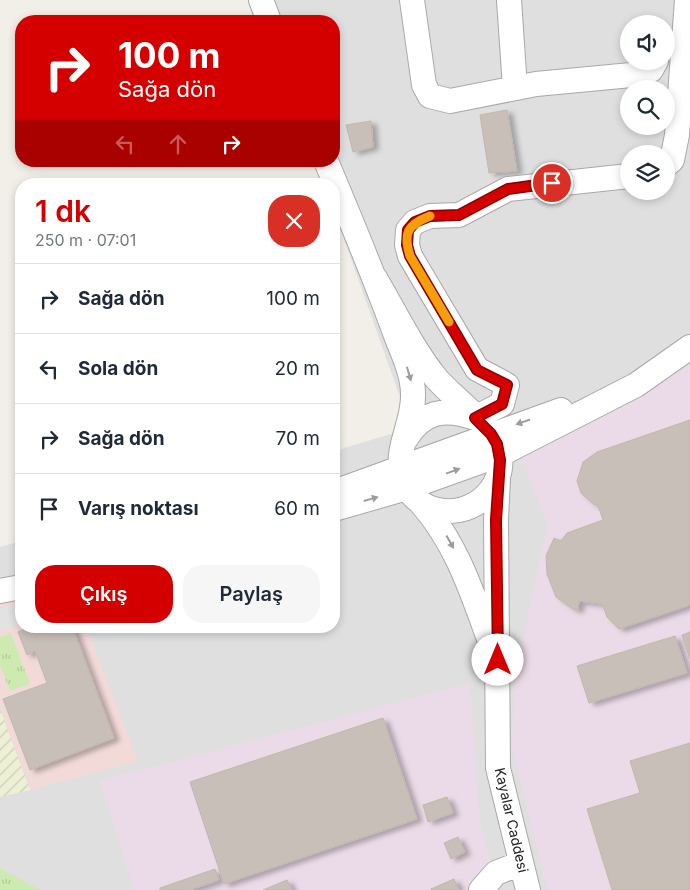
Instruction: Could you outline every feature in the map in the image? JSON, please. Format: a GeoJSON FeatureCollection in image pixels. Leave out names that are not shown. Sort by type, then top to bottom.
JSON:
{"type":"FeatureCollection","features":[{"type":"Feature","properties":{"kind":"street"},"geometry":{"type":"LineString","coordinates":[[261,0],[267,15]]}},
{"type":"Feature","properties":{"kind":"street"},"geometry":{"type":"LineString","coordinates":[[412,0],[424,85],[430,96],[450,101],[515,88],[642,74],[651,70]]}},
{"type":"Feature","properties":{"kind":"street"},"geometry":{"type":"LineString","coordinates":[[509,0],[515,88]]}},
{"type":"Feature","properties":{"kind":"street"},"geometry":{"type":"LineString","coordinates":[[674,15],[686,0]]}},
{"type":"Feature","properties":{"kind":"street"},"geometry":{"type":"LineString","coordinates":[[675,145],[686,0]]}},
{"type":"Feature","properties":{"kind":"street"},"geometry":{"type":"LineString","coordinates":[[340,492],[409,486],[443,511],[466,510],[481,502],[492,490],[491,446],[507,385],[477,370],[410,256],[407,245],[408,230],[415,222],[430,216],[459,215],[508,189],[620,177]]}},
{"type":"Feature","properties":{"kind":"street"},"geometry":{"type":"LineString","coordinates":[[340,194],[375,278],[410,375],[413,393],[412,411],[403,443],[409,486],[435,519],[458,556],[498,660]]}},
{"type":"Feature","properties":{"kind":"street"},"geometry":{"type":"LineString","coordinates":[[375,278],[421,358],[491,446]]}},
{"type":"Feature","properties":{"kind":"street"},"geometry":{"type":"LineString","coordinates":[[340,507],[409,486],[491,446],[636,385],[690,347]]}},
{"type":"Feature","properties":{"kind":"street"},"geometry":{"type":"LineString","coordinates":[[403,443],[412,428],[425,417],[442,412],[459,412],[491,446]]}},
{"type":"Feature","properties":{"kind":"street","name":"Kayalar Caddesi"},"geometry":{"type":"LineString","coordinates":[[491,446],[496,520],[498,768],[528,890]]}},
{"type":"Feature","properties":{"kind":"street"},"geometry":{"type":"LineString","coordinates":[[0,591],[15,588]]}},
{"type":"Feature","properties":{"kind":"street"},"geometry":{"type":"LineString","coordinates":[[481,890],[496,872],[521,863]]}},
{"type":"Feature","properties":{"kind":"shaded area"},"geometry":{"type":"Polygon","coordinates":[[[259,0],[690,0],[690,890],[0,890],[0,547],[15,543],[15,633],[340,633],[340,449],[411,428],[340,228],[340,178],[334,178],[334,167],[340,167],[340,15],[264,15],[259,0]]]}},
{"type":"Feature","properties":{"kind":"shaded area"},"geometry":{"type":"Polygon","coordinates":[[[690,365],[690,890],[547,890],[512,746],[515,678],[547,525],[520,454],[635,401],[690,365]]]}},
{"type":"Feature","properties":{"kind":"shaded area"},"geometry":{"type":"Polygon","coordinates":[[[15,600],[15,633],[89,633],[138,761],[30,790],[0,709],[0,603],[15,600]]]}},
{"type":"Feature","properties":{"kind":"shaded area"},"geometry":{"type":"Polygon","coordinates":[[[15,605],[15,626],[0,631],[0,608],[15,605]]]}},
{"type":"Feature","properties":{"kind":"shaded area"},"geometry":{"type":"Polygon","coordinates":[[[470,683],[480,823],[498,890],[134,890],[100,781],[470,683]]]}},
{"type":"Feature","properties":{"kind":"green space"},"geometry":{"type":"Polygon","coordinates":[[[11,633],[30,684],[10,691],[0,665],[0,637],[11,633]]]}},
{"type":"Feature","properties":{"kind":"green space"},"geometry":{"type":"Polygon","coordinates":[[[0,709],[30,790],[0,797],[0,709]]]}},
{"type":"Feature","properties":{"kind":"green space"},"geometry":{"type":"Polygon","coordinates":[[[0,868],[40,890],[0,890],[0,868]]]}},
{"type":"Feature","properties":{"kind":"building"},"geometry":{"type":"Polygon","coordinates":[[[507,110],[517,171],[489,173],[480,115],[507,110]]]}},
{"type":"Feature","properties":{"kind":"building"},"geometry":{"type":"Polygon","coordinates":[[[371,121],[373,147],[353,152],[346,125],[371,121]]]}},
{"type":"Feature","properties":{"kind":"building"},"geometry":{"type":"Polygon","coordinates":[[[690,420],[690,605],[619,629],[607,617],[602,604],[579,601],[578,610],[573,609],[556,597],[547,574],[546,556],[554,538],[561,541],[567,533],[603,520],[598,505],[593,504],[581,493],[577,481],[583,462],[597,452],[690,420]]]}},
{"type":"Feature","properties":{"kind":"building"},"geometry":{"type":"Polygon","coordinates":[[[690,632],[690,659],[682,635],[690,632]]]}},
{"type":"Feature","properties":{"kind":"building"},"geometry":{"type":"Polygon","coordinates":[[[18,633],[75,633],[114,738],[30,770],[3,699],[47,683],[35,651],[27,655],[18,633]]]}},
{"type":"Feature","properties":{"kind":"building"},"geometry":{"type":"Polygon","coordinates":[[[675,636],[687,673],[589,703],[577,666],[675,636]]]}},
{"type":"Feature","properties":{"kind":"building"},"geometry":{"type":"Polygon","coordinates":[[[383,718],[417,819],[224,884],[190,782],[383,718]]]}},
{"type":"Feature","properties":{"kind":"building"},"geometry":{"type":"Polygon","coordinates":[[[690,743],[690,890],[612,890],[587,809],[640,793],[630,761],[690,743]]]}},
{"type":"Feature","properties":{"kind":"building"},"geometry":{"type":"Polygon","coordinates":[[[447,797],[453,813],[428,822],[423,805],[447,797]]]}},
{"type":"Feature","properties":{"kind":"building"},"geometry":{"type":"Polygon","coordinates":[[[458,837],[465,852],[451,859],[444,843],[458,837]]]}},
{"type":"Feature","properties":{"kind":"building"},"geometry":{"type":"Polygon","coordinates":[[[215,869],[219,880],[190,890],[160,890],[160,888],[215,869]]]}},
{"type":"Feature","properties":{"kind":"building"},"geometry":{"type":"Polygon","coordinates":[[[454,879],[459,890],[431,889],[454,879]]]}},
{"type":"Feature","properties":{"kind":"building"},"geometry":{"type":"Polygon","coordinates":[[[287,880],[292,890],[263,890],[287,880]]]}},
{"type":"Feature","properties":{"kind":"slow traffic"},"geometry":{"type":"LineString","coordinates":[[430,216],[415,222],[408,230],[407,245],[410,256],[449,322]]}},
{"type":"Feature","properties":{"kind":"route"},"geometry":{"type":"LineString","coordinates":[[498,660],[496,520],[500,460],[497,444],[484,425],[475,418],[502,404],[507,385],[477,370],[410,256],[407,245],[408,230],[415,222],[430,216],[459,215],[508,189],[552,183]]}}]}
